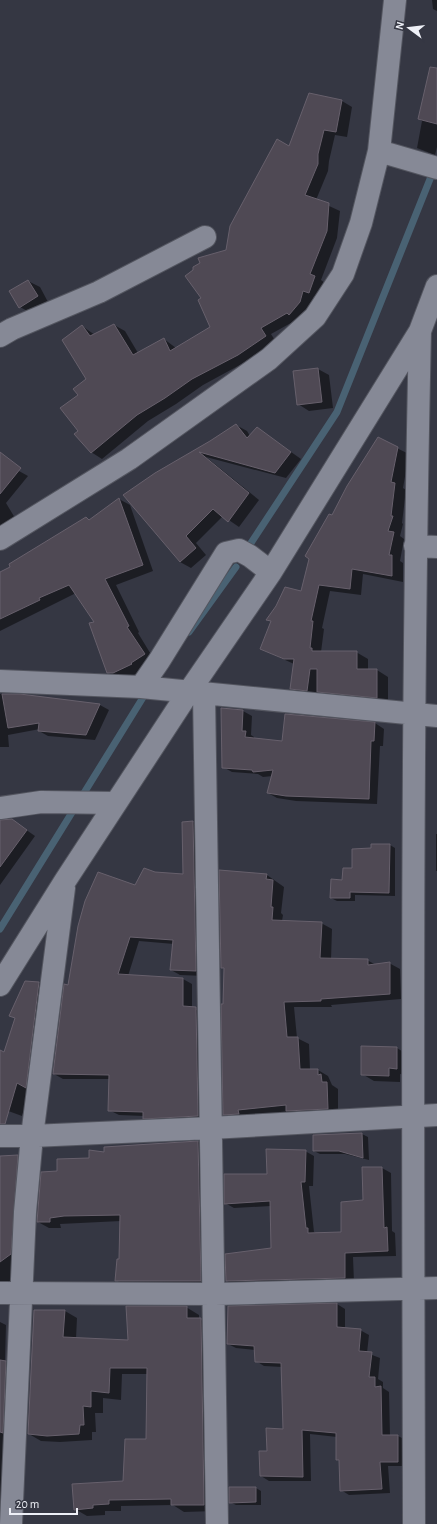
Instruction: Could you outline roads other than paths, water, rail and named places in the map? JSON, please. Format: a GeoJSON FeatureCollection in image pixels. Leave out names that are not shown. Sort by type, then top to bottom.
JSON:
{"type":"FeatureCollection","features":[{"type":"Feature","properties":{"kind":"street"},"geometry":{"type":"LineString","coordinates":[[0,539],[129,459],[269,359],[315,318],[344,274],[361,223],[379,151],[395,0]]}},
{"type":"Feature","properties":{"kind":"street"},"geometry":{"type":"LineString","coordinates":[[379,151],[427,164]]}},
{"type":"Feature","properties":{"kind":"street"},"geometry":{"type":"LineString","coordinates":[[0,336],[99,292],[205,237]]}},
{"type":"Feature","properties":{"kind":"street"},"geometry":{"type":"LineString","coordinates":[[0,985],[116,802],[196,693],[272,572],[420,331],[437,286]]}},
{"type":"Feature","properties":{"kind":"street"},"geometry":{"type":"LineString","coordinates":[[414,1524],[414,714],[415,546],[420,331]]}},
{"type":"Feature","properties":{"kind":"street"},"geometry":{"type":"LineString","coordinates":[[415,546],[437,547]]}},
{"type":"Feature","properties":{"kind":"street"},"geometry":{"type":"LineString","coordinates":[[141,687],[159,662],[226,553],[239,550],[272,572]]}},
{"type":"Feature","properties":{"kind":"street"},"geometry":{"type":"LineString","coordinates":[[0,681],[141,687],[437,716]]}},
{"type":"Feature","properties":{"kind":"street"},"geometry":{"type":"LineString","coordinates":[[196,693],[211,1128],[217,1524]]}},
{"type":"Feature","properties":{"kind":"street"},"geometry":{"type":"LineString","coordinates":[[0,808],[41,802],[116,802]]}},
{"type":"Feature","properties":{"kind":"street"},"geometry":{"type":"LineString","coordinates":[[11,1524],[25,1212],[32,1136],[65,881]]}},
{"type":"Feature","properties":{"kind":"street"},"geometry":{"type":"LineString","coordinates":[[0,1136],[32,1136],[211,1128],[437,1115]]}},
{"type":"Feature","properties":{"kind":"street"},"geometry":{"type":"LineString","coordinates":[[0,1293],[214,1294],[437,1288]]}},
{"type":"Feature","properties":{"kind":"waterway"},"geometry":{"type":"LineString","coordinates":[[251,543],[337,412],[434,169]]}},
{"type":"Feature","properties":{"kind":"waterway"},"geometry":{"type":"LineString","coordinates":[[189,632],[236,567]]}},
{"type":"Feature","properties":{"kind":"waterway"},"geometry":{"type":"LineString","coordinates":[[0,929],[147,691]]}}]}
